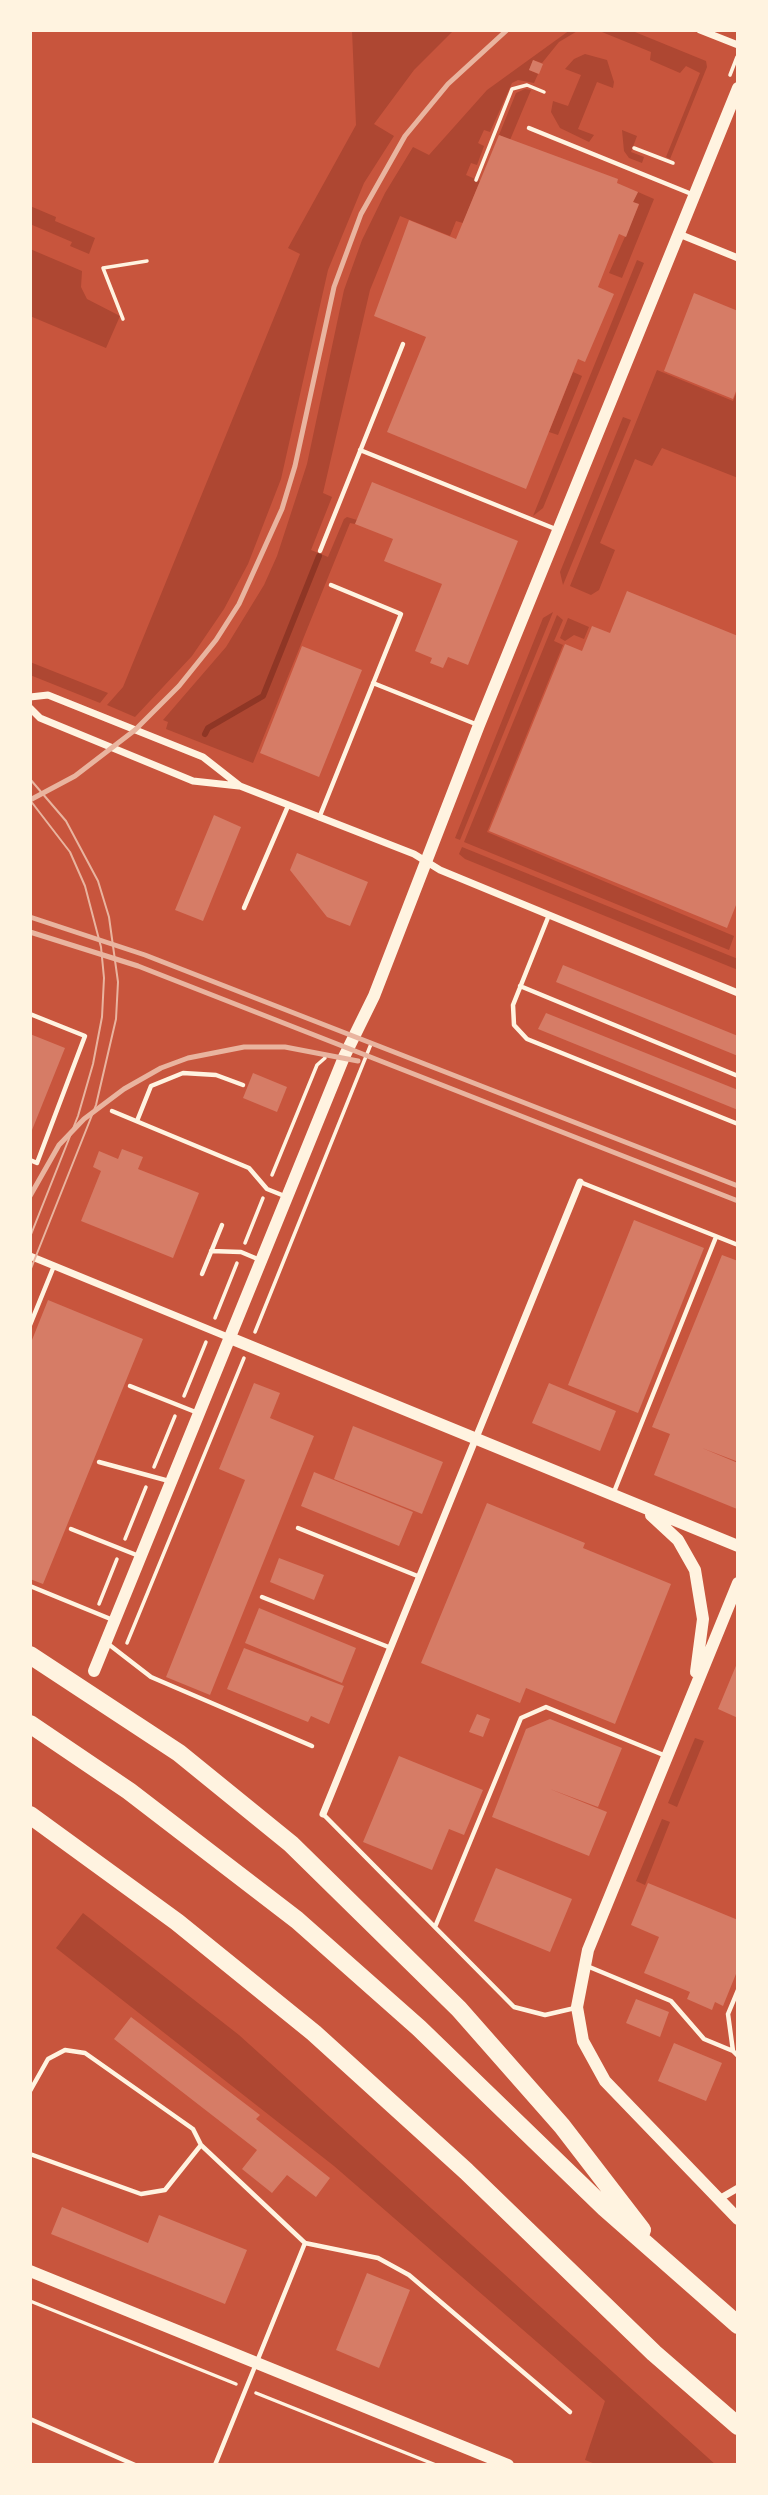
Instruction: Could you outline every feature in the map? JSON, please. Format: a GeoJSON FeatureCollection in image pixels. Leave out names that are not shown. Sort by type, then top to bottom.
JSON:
{"type":"FeatureCollection","features":[{"type":"Feature","properties":{"kind":"highway"},"geometry":{"type":"LineString","coordinates":[[30,1655],[150,1734],[258,1815],[402,1950],[562,2126],[670,2266]]}},
{"type":"Feature","properties":{"kind":"highway"},"geometry":{"type":"LineString","coordinates":[[30,1724],[129,1791],[235,1870],[365,1978],[670,2266],[738,2325]]}},
{"type":"Feature","properties":{"kind":"highway"},"geometry":{"type":"LineString","coordinates":[[30,1815],[100,1864],[258,1986],[344,2059],[466,2171],[629,2330],[738,2426]]}},
{"type":"Feature","properties":{"kind":"street"},"geometry":{"type":"LineString","coordinates":[[700,30],[738,45]]}},
{"type":"Feature","properties":{"kind":"street"},"geometry":{"type":"LineString","coordinates":[[94,1671],[344,1057],[374,996],[479,725],[738,88]]}},
{"type":"Feature","properties":{"kind":"street"},"geometry":{"type":"LineString","coordinates":[[679,234],[738,258]]}},
{"type":"Feature","properties":{"kind":"street"},"geometry":{"type":"LineString","coordinates":[[30,697],[48,695],[203,757],[240,786],[426,861],[738,993]]}},
{"type":"Feature","properties":{"kind":"street"},"geometry":{"type":"LineString","coordinates":[[30,708],[40,718],[193,781],[240,786]]}},
{"type":"Feature","properties":{"kind":"street"},"geometry":{"type":"LineString","coordinates":[[323,1814],[580,1182]]}},
{"type":"Feature","properties":{"kind":"street"},"geometry":{"type":"LineString","coordinates":[[30,1256],[738,1546]]}},
{"type":"Feature","properties":{"kind":"street"},"geometry":{"type":"LineString","coordinates":[[633,1503],[678,1540],[695,1570],[703,1619],[693,1694]]}},
{"type":"Feature","properties":{"kind":"street"},"geometry":{"type":"LineString","coordinates":[[738,1583],[583,1965],[576,2007],[583,2041],[605,2081],[738,2218]]}},
{"type":"Feature","properties":{"kind":"street"},"geometry":{"type":"LineString","coordinates":[[719,2199],[738,2188]]}},
{"type":"Feature","properties":{"kind":"street"},"geometry":{"type":"LineString","coordinates":[[30,2271],[508,2465]]}},
{"type":"Feature","properties":{"kind":"lane"},"geometry":{"type":"LineString","coordinates":[[529,128],[695,196]]}},
{"type":"Feature","properties":{"kind":"lane"},"geometry":{"type":"LineString","coordinates":[[320,551],[403,344]]}},
{"type":"Feature","properties":{"kind":"lane"},"geometry":{"type":"LineString","coordinates":[[360,450],[558,530]]}},
{"type":"Feature","properties":{"kind":"lane"},"geometry":{"type":"LineString","coordinates":[[318,819],[401,614],[331,585]]}},
{"type":"Feature","properties":{"kind":"lane"},"geometry":{"type":"LineString","coordinates":[[373,683],[479,725]]}},
{"type":"Feature","properties":{"kind":"lane"},"geometry":{"type":"LineString","coordinates":[[244,908],[288,806]]}},
{"type":"Feature","properties":{"kind":"lane"},"geometry":{"type":"LineString","coordinates":[[549,915],[513,1005],[514,1025],[527,1039],[738,1124]]}},
{"type":"Feature","properties":{"kind":"lane"},"geometry":{"type":"LineString","coordinates":[[520,986],[738,1076]]}},
{"type":"Feature","properties":{"kind":"lane"},"geometry":{"type":"LineString","coordinates":[[30,1014],[85,1036],[37,1163],[30,1160]]}},
{"type":"Feature","properties":{"kind":"lane"},"geometry":{"type":"LineString","coordinates":[[137,1121],[151,1086],[183,1073],[216,1075],[243,1085]]}},
{"type":"Feature","properties":{"kind":"lane"},"geometry":{"type":"LineString","coordinates":[[112,1111],[249,1168],[267,1189],[288,1197]]}},
{"type":"Feature","properties":{"kind":"lane"},"geometry":{"type":"LineString","coordinates":[[580,1182],[738,1245]]}},
{"type":"Feature","properties":{"kind":"lane"},"geometry":{"type":"LineString","coordinates":[[202,1274],[222,1225]]}},
{"type":"Feature","properties":{"kind":"lane"},"geometry":{"type":"LineString","coordinates":[[613,1494],[716,1237]]}},
{"type":"Feature","properties":{"kind":"lane"},"geometry":{"type":"LineString","coordinates":[[212,1251],[241,1252],[261,1260]]}},
{"type":"Feature","properties":{"kind":"lane"},"geometry":{"type":"LineString","coordinates":[[30,1325],[54,1266]]}},
{"type":"Feature","properties":{"kind":"lane"},"geometry":{"type":"LineString","coordinates":[[130,1387],[199,1413]]}},
{"type":"Feature","properties":{"kind":"lane"},"geometry":{"type":"LineString","coordinates":[[99,1462],[171,1481]]}},
{"type":"Feature","properties":{"kind":"lane"},"geometry":{"type":"LineString","coordinates":[[298,1528],[420,1577]]}},
{"type":"Feature","properties":{"kind":"lane"},"geometry":{"type":"LineString","coordinates":[[71,1529],[141,1557]]}},
{"type":"Feature","properties":{"kind":"lane"},"geometry":{"type":"LineString","coordinates":[[30,1586],[114,1621]]}},
{"type":"Feature","properties":{"kind":"lane"},"geometry":{"type":"LineString","coordinates":[[262,1597],[391,1648]]}},
{"type":"Feature","properties":{"kind":"lane"},"geometry":{"type":"LineString","coordinates":[[106,1642],[151,1677],[312,1746]]}},
{"type":"Feature","properties":{"kind":"lane"},"geometry":{"type":"LineString","coordinates":[[435,1927],[521,1718],[546,1707],[667,1756]]}},
{"type":"Feature","properties":{"kind":"lane"},"geometry":{"type":"LineString","coordinates":[[323,1814],[514,2007],[545,2015],[576,2007]]}},
{"type":"Feature","properties":{"kind":"lane"},"geometry":{"type":"LineString","coordinates":[[583,1965],[671,2001],[704,2039],[733,2051],[738,2056]]}},
{"type":"Feature","properties":{"kind":"lane"},"geometry":{"type":"LineString","coordinates":[[733,2051],[728,2014],[738,1990]]}},
{"type":"Feature","properties":{"kind":"lane"},"geometry":{"type":"LineString","coordinates":[[30,2091],[48,2059],[65,2050],[85,2053],[193,2129],[201,2145],[305,2243],[378,2258],[409,2275],[570,2412]]}},
{"type":"Feature","properties":{"kind":"lane"},"geometry":{"type":"LineString","coordinates":[[30,2154],[141,2194],[165,2190],[201,2145]]}},
{"type":"Feature","properties":{"kind":"lane"},"geometry":{"type":"LineString","coordinates":[[215,2465],[305,2243]]}},
{"type":"Feature","properties":{"kind":"lane"},"geometry":{"type":"LineString","coordinates":[[30,2419],[135,2465]]}},
{"type":"Feature","properties":{"kind":"path"},"geometry":{"type":"LineString","coordinates":[[730,74],[738,55]]}},
{"type":"Feature","properties":{"kind":"path"},"geometry":{"type":"LineString","coordinates":[[476,180],[512,89],[527,85],[544,92]]}},
{"type":"Feature","properties":{"kind":"path"},"geometry":{"type":"LineString","coordinates":[[634,148],[673,163]]}},
{"type":"Feature","properties":{"kind":"path"},"geometry":{"type":"LineString","coordinates":[[123,319],[103,268],[147,261]]}},
{"type":"Feature","properties":{"kind":"path"},"geometry":{"type":"LineString","coordinates":[[260,1320],[371,1043]]}},
{"type":"Feature","properties":{"kind":"path"},"geometry":{"type":"LineString","coordinates":[[96,1613],[200,1356]]}},
{"type":"Feature","properties":{"kind":"path"},"geometry":{"type":"LineString","coordinates":[[123,1654],[239,1371]]}},
{"type":"Feature","properties":{"kind":"shaded area"},"geometry":{"type":"Polygon","coordinates":[[[352,30],[454,30],[414,70],[374,124],[394,136],[364,183],[328,270],[281,479],[248,564],[224,609],[192,656],[135,717],[107,705],[123,687],[300,254],[288,248],[356,125],[352,30]]]}},
{"type":"Feature","properties":{"kind":"shaded area"},"geometry":{"type":"Polygon","coordinates":[[[570,30],[579,30],[559,42],[542,63],[533,60],[529,70],[538,74],[534,83],[518,80],[512,83],[490,132],[484,130],[478,143],[484,146],[477,165],[471,163],[466,175],[480,181],[463,223],[456,221],[450,236],[400,216],[370,290],[323,493],[332,497],[311,550],[328,557],[344,519],[347,517],[357,520],[355,524],[350,523],[253,763],[166,729],[168,722],[163,720],[226,647],[264,585],[277,556],[307,464],[344,290],[362,240],[385,193],[413,147],[429,155],[487,90],[570,30]]]}},
{"type":"Feature","properties":{"kind":"shaded area"},"geometry":{"type":"Polygon","coordinates":[[[597,30],[630,30],[706,61],[707,67],[670,159],[666,157],[700,73],[686,66],[680,73],[650,60],[651,52],[597,30]]]}},
{"type":"Feature","properties":{"kind":"shaded area"},"geometry":{"type":"Polygon","coordinates":[[[585,54],[607,60],[614,82],[613,88],[597,82],[578,129],[594,135],[589,142],[560,128],[551,112],[553,101],[568,106],[581,75],[565,69],[574,59],[585,54]]]}},
{"type":"Feature","properties":{"kind":"shaded area"},"geometry":{"type":"Polygon","coordinates":[[[525,89],[531,90],[510,140],[499,135],[516,93],[525,89]]]}},
{"type":"Feature","properties":{"kind":"shaded area"},"geometry":{"type":"Polygon","coordinates":[[[622,130],[637,136],[631,152],[644,157],[642,163],[629,158],[624,151],[622,130]]]}},
{"type":"Feature","properties":{"kind":"shaded area"},"geometry":{"type":"Polygon","coordinates":[[[638,192],[654,199],[622,278],[609,273],[639,205],[633,202],[638,192]]]}},
{"type":"Feature","properties":{"kind":"shaded area"},"geometry":{"type":"Polygon","coordinates":[[[30,206],[56,217],[55,221],[95,238],[89,254],[70,246],[72,242],[30,224],[30,206]]]}},
{"type":"Feature","properties":{"kind":"shaded area"},"geometry":{"type":"Polygon","coordinates":[[[30,249],[82,271],[81,287],[87,299],[120,316],[106,348],[30,316],[30,249]]]}},
{"type":"Feature","properties":{"kind":"shaded area"},"geometry":{"type":"Polygon","coordinates":[[[637,260],[644,263],[543,508],[533,516],[637,260]]]}},
{"type":"Feature","properties":{"kind":"shaded area"},"geometry":{"type":"Polygon","coordinates":[[[657,370],[733,401],[738,389],[738,478],[662,448],[652,466],[635,459],[600,543],[615,550],[599,590],[591,595],[570,586],[657,370]]]}},
{"type":"Feature","properties":{"kind":"shaded area"},"geometry":{"type":"Polygon","coordinates":[[[573,372],[582,376],[558,435],[549,432],[573,372]]]}},
{"type":"Feature","properties":{"kind":"shaded area"},"geometry":{"type":"Polygon","coordinates":[[[623,417],[631,420],[563,585],[560,572],[623,417]]]}},
{"type":"Feature","properties":{"kind":"shaded area"},"geometry":{"type":"Polygon","coordinates":[[[553,612],[460,840],[455,838],[543,618],[553,612]]]}},
{"type":"Feature","properties":{"kind":"shaded area"},"geometry":{"type":"Polygon","coordinates":[[[557,615],[563,620],[554,641],[563,645],[487,832],[734,936],[729,950],[464,842],[557,615]]]}},
{"type":"Feature","properties":{"kind":"shaded area"},"geometry":{"type":"Polygon","coordinates":[[[568,618],[589,627],[584,639],[574,635],[565,641],[560,638],[568,618]]]}},
{"type":"Feature","properties":{"kind":"shaded area"},"geometry":{"type":"Polygon","coordinates":[[[30,662],[108,693],[100,703],[30,675],[30,662]]]}},
{"type":"Feature","properties":{"kind":"shaded area"},"geometry":{"type":"Polygon","coordinates":[[[462,847],[738,959],[738,970],[465,859],[459,854],[462,847]]]}},
{"type":"Feature","properties":{"kind":"shaded area"},"geometry":{"type":"Polygon","coordinates":[[[695,1738],[704,1741],[677,1807],[668,1803],[695,1738]]]}},
{"type":"Feature","properties":{"kind":"shaded area"},"geometry":{"type":"Polygon","coordinates":[[[662,1819],[670,1822],[645,1885],[636,1881],[662,1819]]]}},
{"type":"Feature","properties":{"kind":"shaded area"},"geometry":{"type":"Polygon","coordinates":[[[83,1913],[239,2035],[716,2465],[598,2465],[585,2460],[605,2401],[334,2166],[56,1948],[83,1913]]]}},
{"type":"Feature","properties":{"kind":"building"},"geometry":{"type":"Polygon","coordinates":[[[533,60],[543,64],[539,74],[529,70],[533,60]]]}},
{"type":"Feature","properties":{"kind":"building"},"geometry":{"type":"Polygon","coordinates":[[[499,135],[618,179],[617,183],[638,192],[633,202],[639,204],[626,237],[619,234],[598,287],[614,294],[585,362],[578,359],[526,489],[387,432],[426,337],[374,316],[409,220],[456,239],[499,135]]]}},
{"type":"Feature","properties":{"kind":"building"},"geometry":{"type":"Polygon","coordinates":[[[694,293],[738,311],[738,386],[733,399],[664,371],[694,293]]]}},
{"type":"Feature","properties":{"kind":"building"},"geometry":{"type":"Polygon","coordinates":[[[372,482],[518,541],[468,665],[448,657],[443,668],[430,663],[432,658],[415,651],[442,584],[384,561],[393,539],[355,524],[372,482]]]}},
{"type":"Feature","properties":{"kind":"building"},"geometry":{"type":"Polygon","coordinates":[[[627,591],[738,636],[738,900],[727,928],[489,831],[565,644],[582,651],[592,626],[610,633],[627,591]]]}},
{"type":"Feature","properties":{"kind":"building"},"geometry":{"type":"Polygon","coordinates":[[[302,646],[362,670],[319,777],[260,753],[302,646]]]}},
{"type":"Feature","properties":{"kind":"building"},"geometry":{"type":"Polygon","coordinates":[[[214,815],[241,827],[203,921],[175,910],[214,815]]]}},
{"type":"Feature","properties":{"kind":"building"},"geometry":{"type":"Polygon","coordinates":[[[297,853],[368,882],[350,926],[327,917],[290,870],[297,853]]]}},
{"type":"Feature","properties":{"kind":"building"},"geometry":{"type":"Polygon","coordinates":[[[563,965],[738,1036],[738,1056],[556,982],[563,965]]]}},
{"type":"Feature","properties":{"kind":"building"},"geometry":{"type":"Polygon","coordinates":[[[546,1013],[738,1090],[738,1110],[538,1029],[546,1013]]]}},
{"type":"Feature","properties":{"kind":"building"},"geometry":{"type":"Polygon","coordinates":[[[30,1034],[65,1048],[30,1135],[30,1034]]]}},
{"type":"Feature","properties":{"kind":"building"},"geometry":{"type":"Polygon","coordinates":[[[253,1073],[287,1087],[277,1112],[243,1098],[253,1073]]]}},
{"type":"Feature","properties":{"kind":"building"},"geometry":{"type":"Polygon","coordinates":[[[122,1149],[143,1157],[138,1169],[199,1193],[173,1258],[81,1221],[101,1171],[93,1167],[99,1151],[118,1159],[122,1149]]]}},
{"type":"Feature","properties":{"kind":"building"},"geometry":{"type":"Polygon","coordinates":[[[634,1220],[704,1248],[638,1413],[568,1385],[634,1220]]]}},
{"type":"Feature","properties":{"kind":"building"},"geometry":{"type":"Polygon","coordinates":[[[722,1255],[738,1261],[738,1457],[736,1461],[702,1448],[738,1463],[737,1509],[654,1475],[670,1434],[652,1427],[722,1255]]]}},
{"type":"Feature","properties":{"kind":"building"},"geometry":{"type":"Polygon","coordinates":[[[48,1300],[143,1339],[43,1584],[30,1579],[30,1345],[48,1300]]]}},
{"type":"Feature","properties":{"kind":"building"},"geometry":{"type":"Polygon","coordinates":[[[254,1383],[280,1393],[270,1418],[314,1436],[210,1695],[166,1677],[245,1480],[219,1469],[254,1383]]]}},
{"type":"Feature","properties":{"kind":"building"},"geometry":{"type":"Polygon","coordinates":[[[549,1383],[616,1411],[600,1451],[532,1423],[549,1383]]]}},
{"type":"Feature","properties":{"kind":"building"},"geometry":{"type":"Polygon","coordinates":[[[353,1426],[443,1462],[422,1514],[334,1479],[353,1426]]]}},
{"type":"Feature","properties":{"kind":"building"},"geometry":{"type":"Polygon","coordinates":[[[314,1472],[413,1512],[399,1546],[301,1506],[314,1472]]]}},
{"type":"Feature","properties":{"kind":"building"},"geometry":{"type":"Polygon","coordinates":[[[487,1503],[585,1543],[583,1548],[671,1584],[615,1724],[526,1688],[520,1703],[421,1663],[487,1503]]]}},
{"type":"Feature","properties":{"kind":"building"},"geometry":{"type":"Polygon","coordinates":[[[279,1558],[324,1575],[314,1600],[270,1582],[279,1558]]]}},
{"type":"Feature","properties":{"kind":"building"},"geometry":{"type":"Polygon","coordinates":[[[259,1608],[356,1648],[342,1683],[245,1643],[259,1608]]]}},
{"type":"Feature","properties":{"kind":"building"},"geometry":{"type":"Polygon","coordinates":[[[244,1648],[344,1686],[329,1724],[311,1716],[308,1722],[227,1689],[244,1648]]]}},
{"type":"Feature","properties":{"kind":"building"},"geometry":{"type":"Polygon","coordinates":[[[738,1661],[738,1718],[718,1709],[738,1661]]]}},
{"type":"Feature","properties":{"kind":"building"},"geometry":{"type":"Polygon","coordinates":[[[477,1714],[490,1719],[483,1737],[469,1732],[477,1714]]]}},
{"type":"Feature","properties":{"kind":"building"},"geometry":{"type":"Polygon","coordinates":[[[550,1719],[622,1748],[598,1807],[550,1789],[607,1812],[589,1856],[492,1817],[526,1729],[550,1719]]]}},
{"type":"Feature","properties":{"kind":"building"},"geometry":{"type":"Polygon","coordinates":[[[399,1756],[483,1790],[464,1835],[449,1829],[432,1870],[363,1842],[399,1756]]]}},
{"type":"Feature","properties":{"kind":"building"},"geometry":{"type":"Polygon","coordinates":[[[496,1868],[572,1899],[550,1952],[474,1921],[496,1868]]]}},
{"type":"Feature","properties":{"kind":"building"},"geometry":{"type":"Polygon","coordinates":[[[648,1883],[738,1920],[738,1969],[723,2006],[715,2002],[712,2010],[687,1999],[690,1992],[644,1973],[659,1937],[631,1925],[648,1883]]]}},
{"type":"Feature","properties":{"kind":"building"},"geometry":{"type":"Polygon","coordinates":[[[636,1999],[669,2012],[660,2037],[626,2023],[636,1999]]]}},
{"type":"Feature","properties":{"kind":"building"},"geometry":{"type":"Polygon","coordinates":[[[131,2017],[260,2115],[256,2119],[330,2178],[316,2197],[287,2175],[272,2193],[242,2169],[257,2150],[114,2039],[131,2017]]]}},
{"type":"Feature","properties":{"kind":"building"},"geometry":{"type":"Polygon","coordinates":[[[674,2043],[722,2063],[706,2101],[658,2081],[674,2043]]]}},
{"type":"Feature","properties":{"kind":"building"},"geometry":{"type":"Polygon","coordinates":[[[62,2207],[148,2243],[159,2215],[247,2250],[225,2304],[51,2234],[62,2207]]]}},
{"type":"Feature","properties":{"kind":"building"},"geometry":{"type":"Polygon","coordinates":[[[367,2273],[410,2290],[379,2368],[336,2350],[367,2273]]]}},
{"type":"Feature","properties":{"kind":"waterway"},"geometry":{"type":"LineString","coordinates":[[205,734],[208,728],[263,696],[319,556]]}},
{"type":"Feature","properties":{"kind":"tram line"},"geometry":{"type":"LineString","coordinates":[[30,779],[66,821],[98,881],[109,917],[118,982],[116,1019],[96,1105],[30,1271]]}},
{"type":"Feature","properties":{"kind":"tram line"},"geometry":{"type":"LineString","coordinates":[[30,800],[70,852],[85,886],[101,947],[104,978],[102,1017],[93,1064],[78,1116],[30,1237]]}},
{"type":"Feature","properties":{"kind":"railway"},"geometry":{"type":"LineString","coordinates":[[30,800],[75,776],[135,730],[179,686],[216,640],[239,604],[282,509],[295,466],[334,287],[361,214],[405,136],[448,84],[507,30]]}},
{"type":"Feature","properties":{"kind":"railway"},"geometry":{"type":"LineString","coordinates":[[30,917],[145,955],[738,1186]]}},
{"type":"Feature","properties":{"kind":"railway"},"geometry":{"type":"LineString","coordinates":[[30,932],[138,966],[738,1201]]}},
{"type":"Feature","properties":{"kind":"railway"},"geometry":{"type":"LineString","coordinates":[[30,1196],[59,1145],[84,1119],[124,1089],[161,1068],[188,1058],[244,1047],[285,1047],[358,1061]]}}]}
